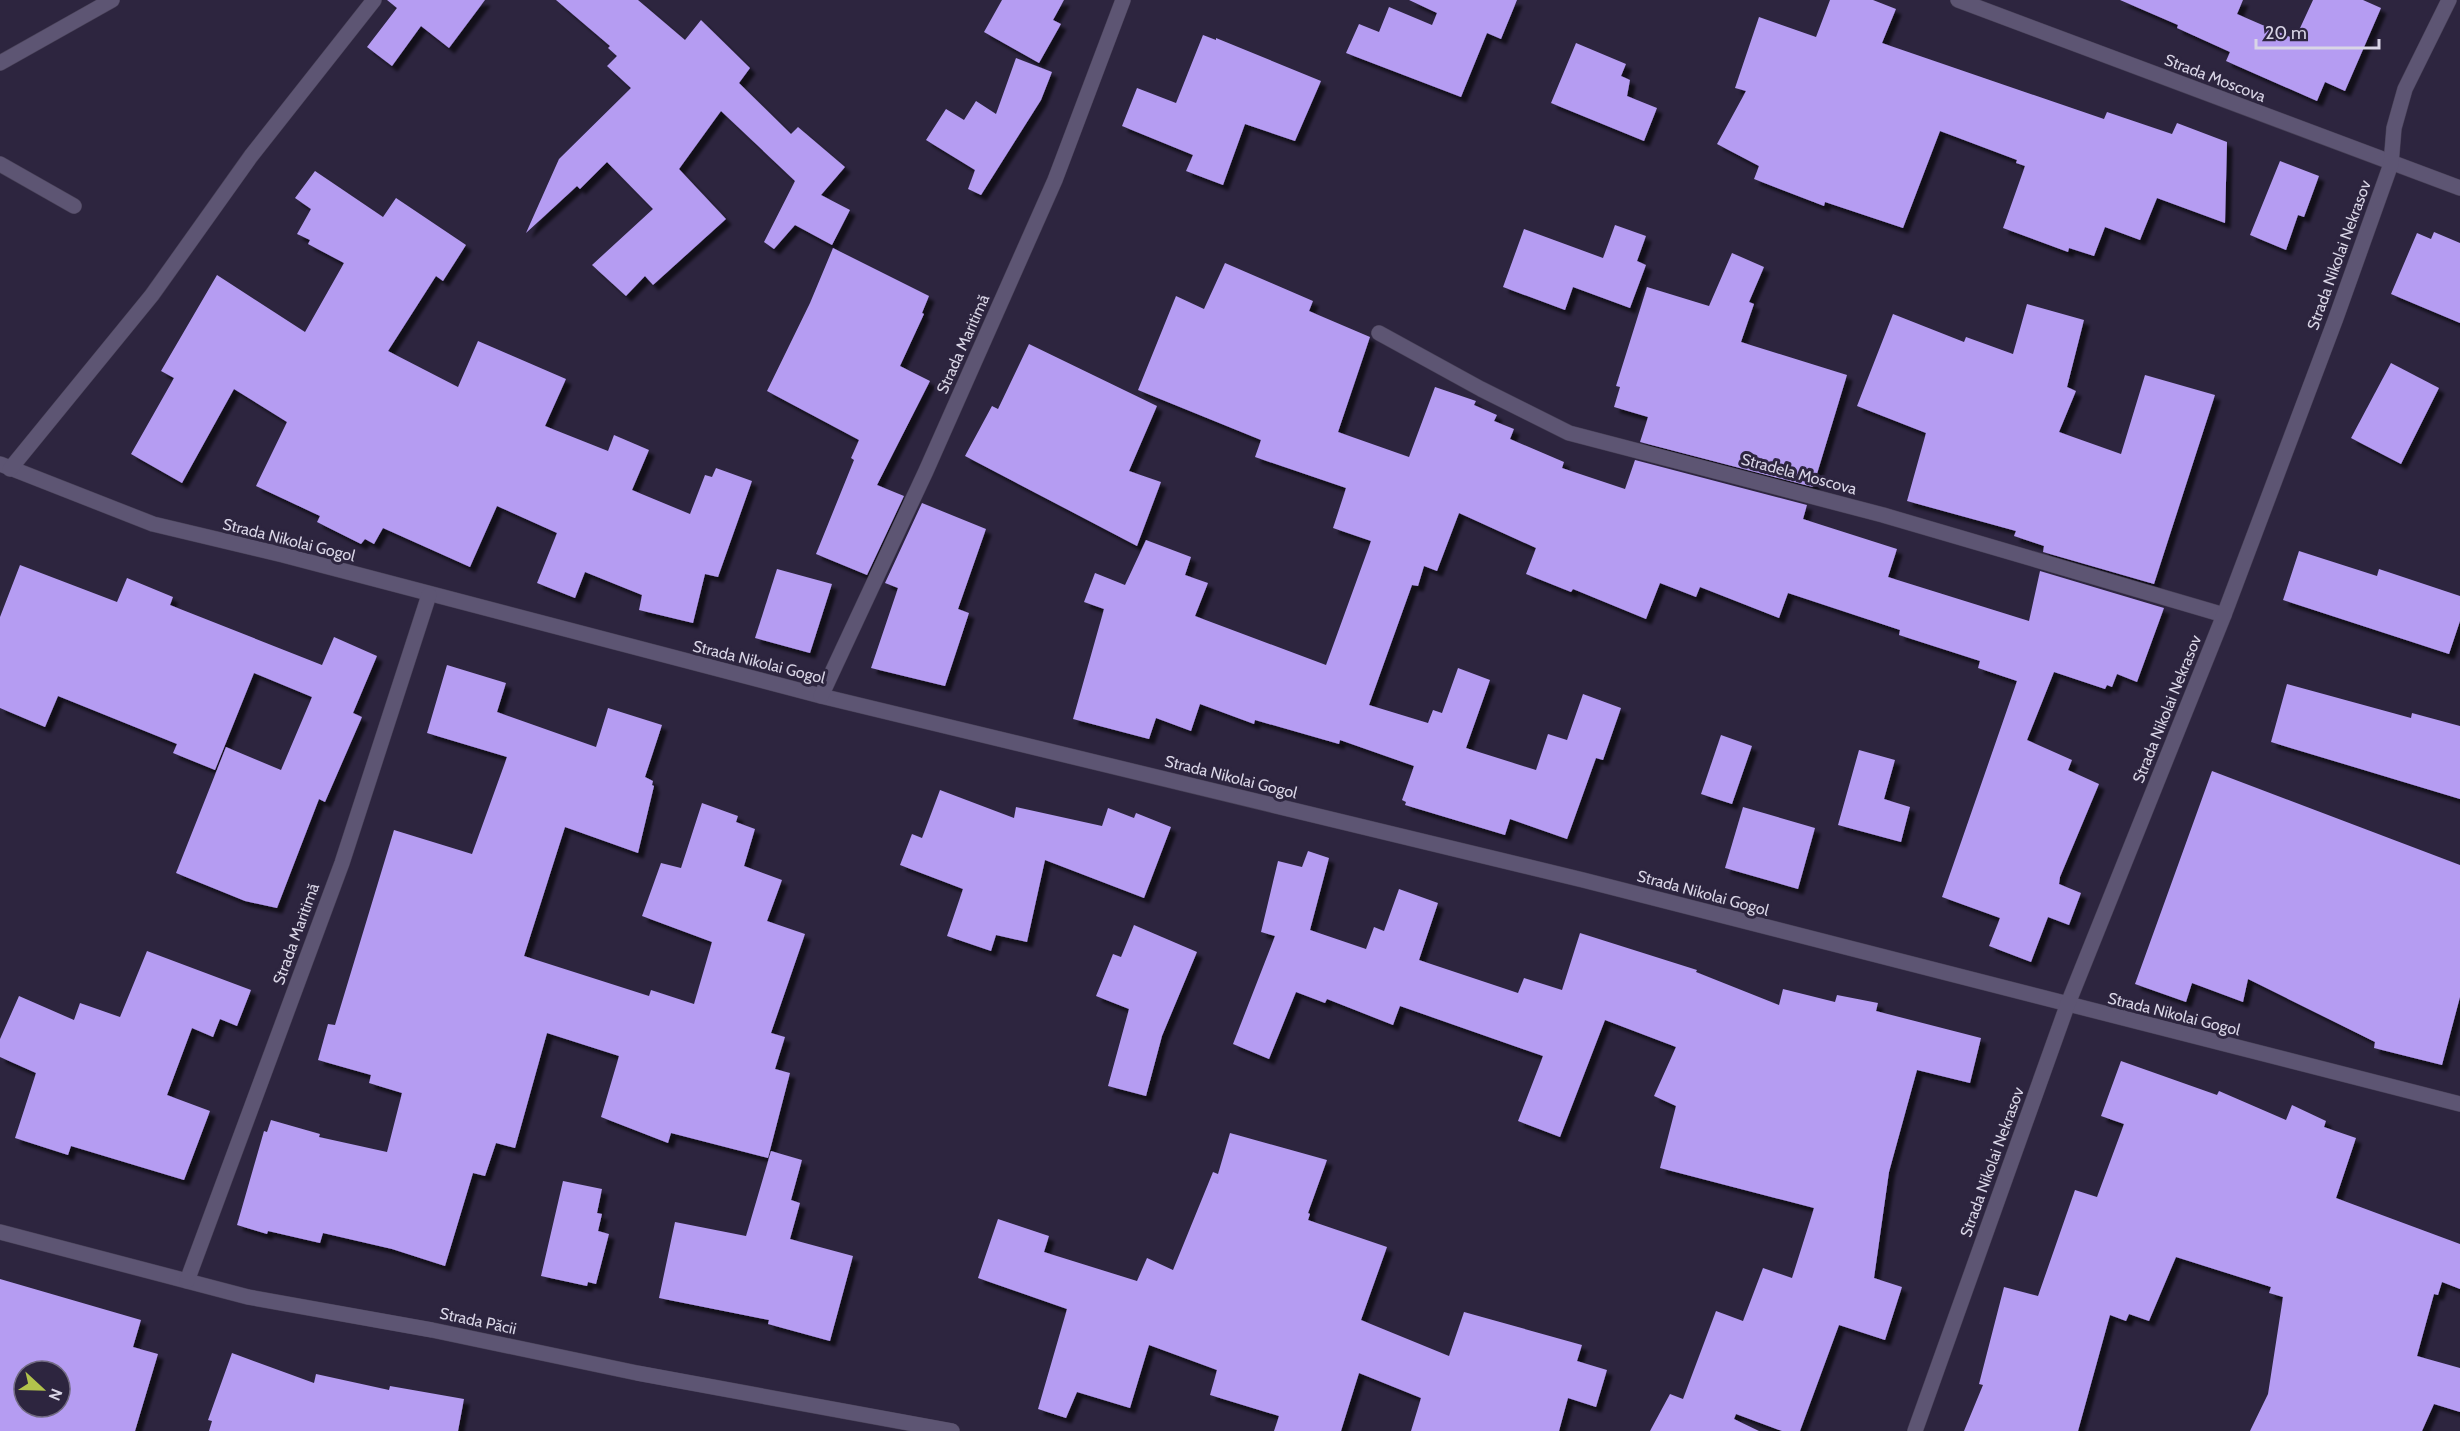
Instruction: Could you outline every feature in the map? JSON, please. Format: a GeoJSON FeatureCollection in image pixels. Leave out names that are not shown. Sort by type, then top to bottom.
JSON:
{"type":"FeatureCollection","features":[{"type":"Feature","properties":{"kind":"street"},"geometry":{"type":"LineString","coordinates":[[0,63],[112,0]]}},
{"type":"Feature","properties":{"kind":"street"},"geometry":{"type":"LineString","coordinates":[[5,466],[152,295],[251,156],[374,0]]}},
{"type":"Feature","properties":{"kind":"street","name":"Strada Maritimă"},"geometry":{"type":"LineString","coordinates":[[821,696],[926,471],[1055,180],[1123,0]]}},
{"type":"Feature","properties":{"kind":"street","name":"Strada Moscova"},"geometry":{"type":"LineString","coordinates":[[1958,0],[2460,188]]}},
{"type":"Feature","properties":{"kind":"street","name":"Strada Nikolai Nekrasov"},"geometry":{"type":"LineString","coordinates":[[1915,1431],[2067,1006],[2224,615],[2391,164],[2394,128],[2405,89],[2449,0]]}},
{"type":"Feature","properties":{"kind":"street"},"geometry":{"type":"LineString","coordinates":[[0,164],[74,206]]}},
{"type":"Feature","properties":{"kind":"street","name":"Stradela Moscova"},"geometry":{"type":"LineString","coordinates":[[1379,333],[1481,389],[1569,433],[1883,514],[2224,615]]}},
{"type":"Feature","properties":{"kind":"street","name":"Strada Nikolai Gogol"},"geometry":{"type":"LineString","coordinates":[[5,466],[153,524],[283,555],[821,696],[1583,880],[2067,1006],[2460,1104]]}},
{"type":"Feature","properties":{"kind":"street","name":"Strada Maritimă"},"geometry":{"type":"LineString","coordinates":[[187,1281],[342,863],[429,595]]}},
{"type":"Feature","properties":{"kind":"street","name":"Strada Păcii"},"geometry":{"type":"LineString","coordinates":[[0,1232],[248,1297],[432,1330],[638,1373],[952,1431]]}},
{"type":"Feature","properties":{"kind":"building"},"geometry":{"type":"Polygon","coordinates":[[[387,0],[485,0],[449,48],[421,26],[392,66],[367,47],[397,8],[387,0]]]}},
{"type":"Feature","properties":{"kind":"building"},"geometry":{"type":"Polygon","coordinates":[[[556,0],[638,0],[685,40],[701,20],[750,68],[739,83],[791,134],[798,127],[845,167],[821,195],[850,210],[832,245],[795,225],[774,249],[764,242],[795,181],[721,111],[679,169],[726,219],[653,285],[645,276],[626,296],[592,265],[653,209],[607,162],[580,189],[577,186],[526,233],[559,159],[631,88],[607,66],[617,56],[608,48],[610,46],[556,0]]]}},
{"type":"Feature","properties":{"kind":"building"},"geometry":{"type":"Polygon","coordinates":[[[1002,0],[1064,0],[1053,20],[1061,24],[1039,63],[984,32],[1002,0]]]}},
{"type":"Feature","properties":{"kind":"building"},"geometry":{"type":"Polygon","coordinates":[[[1409,0],[1517,0],[1501,39],[1487,33],[1461,97],[1346,53],[1359,24],[1379,32],[1389,7],[1432,25],[1437,13],[1409,0]]]}},
{"type":"Feature","properties":{"kind":"building"},"geometry":{"type":"Polygon","coordinates":[[[1830,0],[1873,0],[1896,9],[1882,43],[2104,119],[2107,112],[2172,134],[2177,123],[2227,142],[2225,223],[2157,198],[2140,240],[2105,227],[2094,256],[2069,248],[2068,252],[2003,228],[2025,166],[2016,163],[2017,160],[1940,131],[1903,228],[1825,202],[1824,206],[1754,179],[1759,166],[1717,144],[1746,91],[1735,88],[1759,17],[1816,37],[1830,0]]]}},
{"type":"Feature","properties":{"kind":"building"},"geometry":{"type":"Polygon","coordinates":[[[2120,0],[2243,0],[2237,14],[2295,39],[2313,0],[2363,0],[2381,8],[2345,91],[2325,82],[2317,101],[2226,61],[2230,52],[2177,28],[2178,25],[2120,0]]]}},
{"type":"Feature","properties":{"kind":"building"},"geometry":{"type":"Polygon","coordinates":[[[1203,35],[1216,40],[1216,38],[1321,81],[1295,141],[1245,124],[1223,185],[1186,171],[1193,155],[1122,126],[1137,88],[1176,103],[1203,35]]]}},
{"type":"Feature","properties":{"kind":"building"},"geometry":{"type":"Polygon","coordinates":[[[1576,43],[1626,64],[1621,76],[1630,80],[1627,96],[1657,108],[1644,141],[1551,103],[1576,43]]]}},
{"type":"Feature","properties":{"kind":"building"},"geometry":{"type":"Polygon","coordinates":[[[1016,58],[1052,72],[1041,100],[981,195],[968,189],[975,170],[926,140],[946,109],[964,120],[976,101],[996,114],[1016,58]]]}},
{"type":"Feature","properties":{"kind":"building"},"geometry":{"type":"Polygon","coordinates":[[[2280,161],[2319,176],[2304,217],[2298,215],[2286,250],[2250,235],[2280,161]]]}},
{"type":"Feature","properties":{"kind":"building"},"geometry":{"type":"Polygon","coordinates":[[[315,171],[383,217],[396,198],[466,245],[443,281],[436,276],[388,351],[458,387],[478,341],[566,379],[545,426],[608,451],[614,435],[649,450],[632,490],[690,514],[705,475],[712,477],[716,468],[752,481],[718,577],[705,574],[693,623],[639,610],[642,595],[585,572],[575,598],[537,583],[557,533],[497,506],[470,567],[383,528],[374,544],[365,539],[361,544],[317,522],[320,516],[256,486],[287,422],[234,389],[182,483],[131,454],[174,378],[161,371],[217,275],[305,332],[344,263],[308,244],[310,240],[297,234],[311,209],[295,198],[315,171]]]}},
{"type":"Feature","properties":{"kind":"building"},"geometry":{"type":"Polygon","coordinates":[[[1615,225],[1646,236],[1637,261],[1646,265],[1630,308],[1573,287],[1565,310],[1503,287],[1524,229],[1603,258],[1615,225]]]}},
{"type":"Feature","properties":{"kind":"building"},"geometry":{"type":"Polygon","coordinates":[[[2434,232],[2460,243],[2460,323],[2391,294],[2417,233],[2431,239],[2434,232]]]}},
{"type":"Feature","properties":{"kind":"building"},"geometry":{"type":"Polygon","coordinates":[[[833,248],[929,296],[922,313],[924,314],[900,366],[930,381],[877,485],[904,496],[867,575],[816,554],[854,460],[851,458],[859,440],[767,391],[810,303],[833,248]]]}},
{"type":"Feature","properties":{"kind":"building"},"geometry":{"type":"Polygon","coordinates":[[[1732,253],[1764,267],[1749,302],[1754,304],[1741,342],[1847,375],[1813,487],[1640,442],[1648,417],[1614,407],[1620,387],[1616,386],[1647,287],[1709,306],[1732,253]]]}},
{"type":"Feature","properties":{"kind":"building"},"geometry":{"type":"Polygon","coordinates":[[[1225,263],[1313,301],[1309,311],[1370,337],[1338,432],[1409,457],[1435,387],[1476,401],[1474,405],[1497,415],[1494,421],[1514,429],[1510,439],[1564,462],[1562,468],[1625,489],[1635,460],[1807,505],[1803,519],[1897,549],[1888,577],[2029,621],[2040,571],[2164,608],[2137,682],[2117,674],[2112,687],[2107,685],[2105,689],[2054,672],[2027,740],[2072,760],[2068,770],[2099,784],[2060,877],[2059,884],[2081,893],[2069,925],[2048,917],[2031,962],[1989,946],[2000,918],[1942,897],[2017,681],[1978,668],[1980,661],[1899,635],[1900,630],[1788,593],[1779,618],[1700,587],[1696,597],[1660,583],[1646,619],[1573,589],[1571,592],[1526,574],[1536,548],[1459,513],[1437,571],[1424,566],[1418,586],[1412,585],[1369,705],[1428,723],[1433,710],[1442,713],[1458,668],[1490,680],[1466,748],[1536,770],[1548,734],[1567,740],[1583,694],[1621,708],[1603,760],[1596,758],[1567,839],[1510,819],[1505,835],[1405,805],[1406,802],[1402,800],[1414,766],[1340,740],[1339,744],[1255,720],[1254,724],[1200,704],[1191,731],[1156,718],[1149,739],[1073,719],[1104,609],[1084,602],[1095,573],[1125,585],[1146,540],[1191,557],[1185,575],[1208,583],[1195,616],[1326,665],[1371,541],[1333,528],[1346,488],[1255,457],[1261,440],[1138,390],[1176,296],[1204,309],[1225,263]]]}},
{"type":"Feature","properties":{"kind":"building"},"geometry":{"type":"Polygon","coordinates":[[[2027,304],[2084,320],[2067,387],[2076,391],[2059,432],[2121,454],[2145,375],[2215,395],[2154,584],[2043,552],[2044,546],[2014,536],[2016,531],[1907,501],[1926,433],[1857,406],[1893,314],[1964,342],[1966,337],[2013,354],[2027,304]]]}},
{"type":"Feature","properties":{"kind":"building"},"geometry":{"type":"Polygon","coordinates":[[[1029,344],[1157,406],[1129,471],[1161,482],[1137,546],[965,456],[992,406],[998,409],[1029,344]]]}},
{"type":"Feature","properties":{"kind":"building"},"geometry":{"type":"Polygon","coordinates":[[[2391,363],[2439,388],[2401,464],[2351,438],[2391,363]]]}},
{"type":"Feature","properties":{"kind":"building"},"geometry":{"type":"Polygon","coordinates":[[[922,503],[986,529],[958,609],[969,613],[945,686],[871,668],[898,588],[885,583],[922,503]]]}},
{"type":"Feature","properties":{"kind":"building"},"geometry":{"type":"Polygon","coordinates":[[[2299,551],[2377,576],[2379,569],[2460,596],[2460,621],[2449,654],[2283,600],[2299,551]]]}},
{"type":"Feature","properties":{"kind":"building"},"geometry":{"type":"Polygon","coordinates":[[[20,565],[117,602],[127,578],[173,597],[170,605],[322,665],[334,637],[377,656],[353,713],[362,717],[325,802],[319,799],[277,908],[245,901],[176,873],[226,747],[281,770],[312,697],[254,673],[215,770],[173,753],[177,744],[58,696],[45,727],[0,708],[0,617],[20,565]]]}},
{"type":"Feature","properties":{"kind":"building"},"geometry":{"type":"Polygon","coordinates":[[[777,569],[832,584],[810,653],[755,638],[777,569]]]}},
{"type":"Feature","properties":{"kind":"building"},"geometry":{"type":"Polygon","coordinates":[[[447,665],[506,683],[497,712],[596,747],[608,708],[662,725],[645,777],[653,781],[654,786],[638,853],[565,827],[524,956],[649,996],[651,990],[694,1004],[712,942],[642,916],[661,863],[681,868],[702,803],[738,816],[736,822],[755,829],[744,866],[782,880],[767,921],[805,934],[771,1033],[785,1037],[775,1069],[790,1073],[768,1158],[671,1133],[668,1143],[601,1117],[619,1056],[547,1033],[515,1148],[496,1143],[485,1176],[473,1173],[445,1266],[392,1249],[323,1233],[320,1243],[268,1231],[267,1234],[237,1225],[264,1131],[267,1132],[271,1120],[320,1134],[319,1137],[387,1152],[402,1093],[369,1083],[371,1075],[318,1060],[328,1024],[335,1025],[394,830],[472,854],[507,757],[427,733],[447,665]]]}},
{"type":"Feature","properties":{"kind":"building"},"geometry":{"type":"Polygon","coordinates":[[[2287,684],[2411,718],[2412,713],[2460,726],[2460,799],[2271,742],[2287,684]]]}},
{"type":"Feature","properties":{"kind":"building"},"geometry":{"type":"Polygon","coordinates":[[[1721,735],[1752,746],[1732,804],[1701,794],[1721,735]]]}},
{"type":"Feature","properties":{"kind":"building"},"geometry":{"type":"Polygon","coordinates":[[[1859,750],[1895,760],[1884,799],[1910,807],[1901,842],[1838,825],[1859,750]]]}},
{"type":"Feature","properties":{"kind":"building"},"geometry":{"type":"Polygon","coordinates":[[[2212,771],[2460,865],[2460,997],[2442,1065],[2374,1048],[2375,1042],[2248,979],[2243,1002],[2192,983],[2186,1002],[2135,984],[2212,771]]]}},
{"type":"Feature","properties":{"kind":"building"},"geometry":{"type":"Polygon","coordinates":[[[940,790],[1014,818],[1016,807],[1102,826],[1108,808],[1134,818],[1136,813],[1171,827],[1144,898],[1045,860],[1027,942],[996,935],[991,951],[947,936],[963,889],[900,865],[912,834],[922,838],[940,790]]]}},
{"type":"Feature","properties":{"kind":"building"},"geometry":{"type":"Polygon","coordinates":[[[1743,807],[1815,828],[1798,889],[1725,868],[1743,807]]]}},
{"type":"Feature","properties":{"kind":"building"},"geometry":{"type":"Polygon","coordinates":[[[1308,851],[1329,858],[1310,930],[1366,949],[1374,927],[1384,931],[1399,889],[1438,903],[1419,960],[1518,993],[1524,978],[1562,990],[1580,933],[1697,970],[1696,972],[1779,1005],[1783,989],[1835,1002],[1837,995],[1878,1003],[1876,1011],[1981,1038],[1970,1083],[1917,1070],[1889,1172],[1874,1278],[1902,1287],[1885,1340],[1839,1325],[1800,1431],[1782,1431],[1736,1414],[1734,1419],[1759,1431],[1650,1431],[1670,1394],[1683,1399],[1716,1311],[1743,1321],[1763,1268],[1792,1278],[1814,1208],[1660,1168],[1676,1106],[1654,1096],[1676,1047],[1605,1020],[1560,1137],[1518,1121],[1543,1056],[1400,1006],[1393,1025],[1327,999],[1325,1003],[1296,992],[1269,1059],[1233,1044],[1275,936],[1261,932],[1278,861],[1302,867],[1308,851]]]}},
{"type":"Feature","properties":{"kind":"building"},"geometry":{"type":"Polygon","coordinates":[[[1134,925],[1197,952],[1162,1036],[1146,1096],[1108,1086],[1129,1009],[1096,996],[1113,954],[1121,957],[1134,925]]]}},
{"type":"Feature","properties":{"kind":"building"},"geometry":{"type":"Polygon","coordinates":[[[147,951],[251,990],[237,1026],[220,1019],[213,1037],[192,1028],[167,1095],[210,1111],[184,1180],[71,1146],[68,1155],[15,1138],[36,1073],[0,1057],[0,1039],[19,996],[74,1020],[80,1003],[120,1017],[147,951]]]}},
{"type":"Feature","properties":{"kind":"building"},"geometry":{"type":"Polygon","coordinates":[[[2121,1061],[2217,1095],[2219,1091],[2286,1120],[2292,1105],[2326,1121],[2324,1127],[2356,1138],[2336,1198],[2460,1244],[2460,1289],[2442,1282],[2438,1295],[2434,1294],[2417,1356],[2460,1368],[2460,1412],[2434,1404],[2422,1431],[2250,1431],[2268,1394],[2283,1297],[2269,1293],[2271,1287],[2176,1257],[2149,1321],[2129,1314],[2126,1321],[2110,1315],[2078,1431],[1964,1431],[1983,1385],[1979,1384],[2004,1287],[2038,1296],[2075,1190],[2097,1197],[2124,1124],[2101,1116],[2121,1061]]]}},
{"type":"Feature","properties":{"kind":"building"},"geometry":{"type":"Polygon","coordinates":[[[1230,1133],[1327,1160],[1308,1213],[1310,1214],[1308,1220],[1387,1247],[1361,1320],[1449,1356],[1464,1312],[1582,1345],[1577,1361],[1607,1370],[1596,1407],[1568,1398],[1559,1431],[1411,1431],[1421,1398],[1359,1373],[1341,1431],[1274,1431],[1279,1416],[1210,1395],[1217,1370],[1149,1345],[1130,1408],[1077,1392],[1066,1418],[1038,1409],[1067,1309],[978,1278],[998,1219],[1049,1236],[1044,1252],[1137,1281],[1147,1258],[1173,1270],[1213,1172],[1218,1174],[1230,1133]]]}},
{"type":"Feature","properties":{"kind":"building"},"geometry":{"type":"Polygon","coordinates":[[[771,1151],[802,1160],[791,1200],[800,1203],[790,1239],[853,1256],[830,1341],[768,1324],[769,1320],[659,1298],[675,1222],[746,1236],[771,1151]]]}},
{"type":"Feature","properties":{"kind":"building"},"geometry":{"type":"Polygon","coordinates":[[[563,1181],[602,1189],[597,1213],[602,1214],[598,1231],[609,1234],[596,1284],[588,1282],[587,1286],[541,1276],[563,1181]]]}},
{"type":"Feature","properties":{"kind":"building"},"geometry":{"type":"Polygon","coordinates":[[[0,1279],[141,1320],[133,1347],[158,1354],[135,1431],[0,1431],[0,1279]]]}},
{"type":"Feature","properties":{"kind":"building"},"geometry":{"type":"Polygon","coordinates":[[[232,1353],[314,1383],[316,1374],[389,1390],[390,1386],[464,1399],[458,1431],[209,1431],[212,1421],[208,1420],[232,1353]]]}}]}
